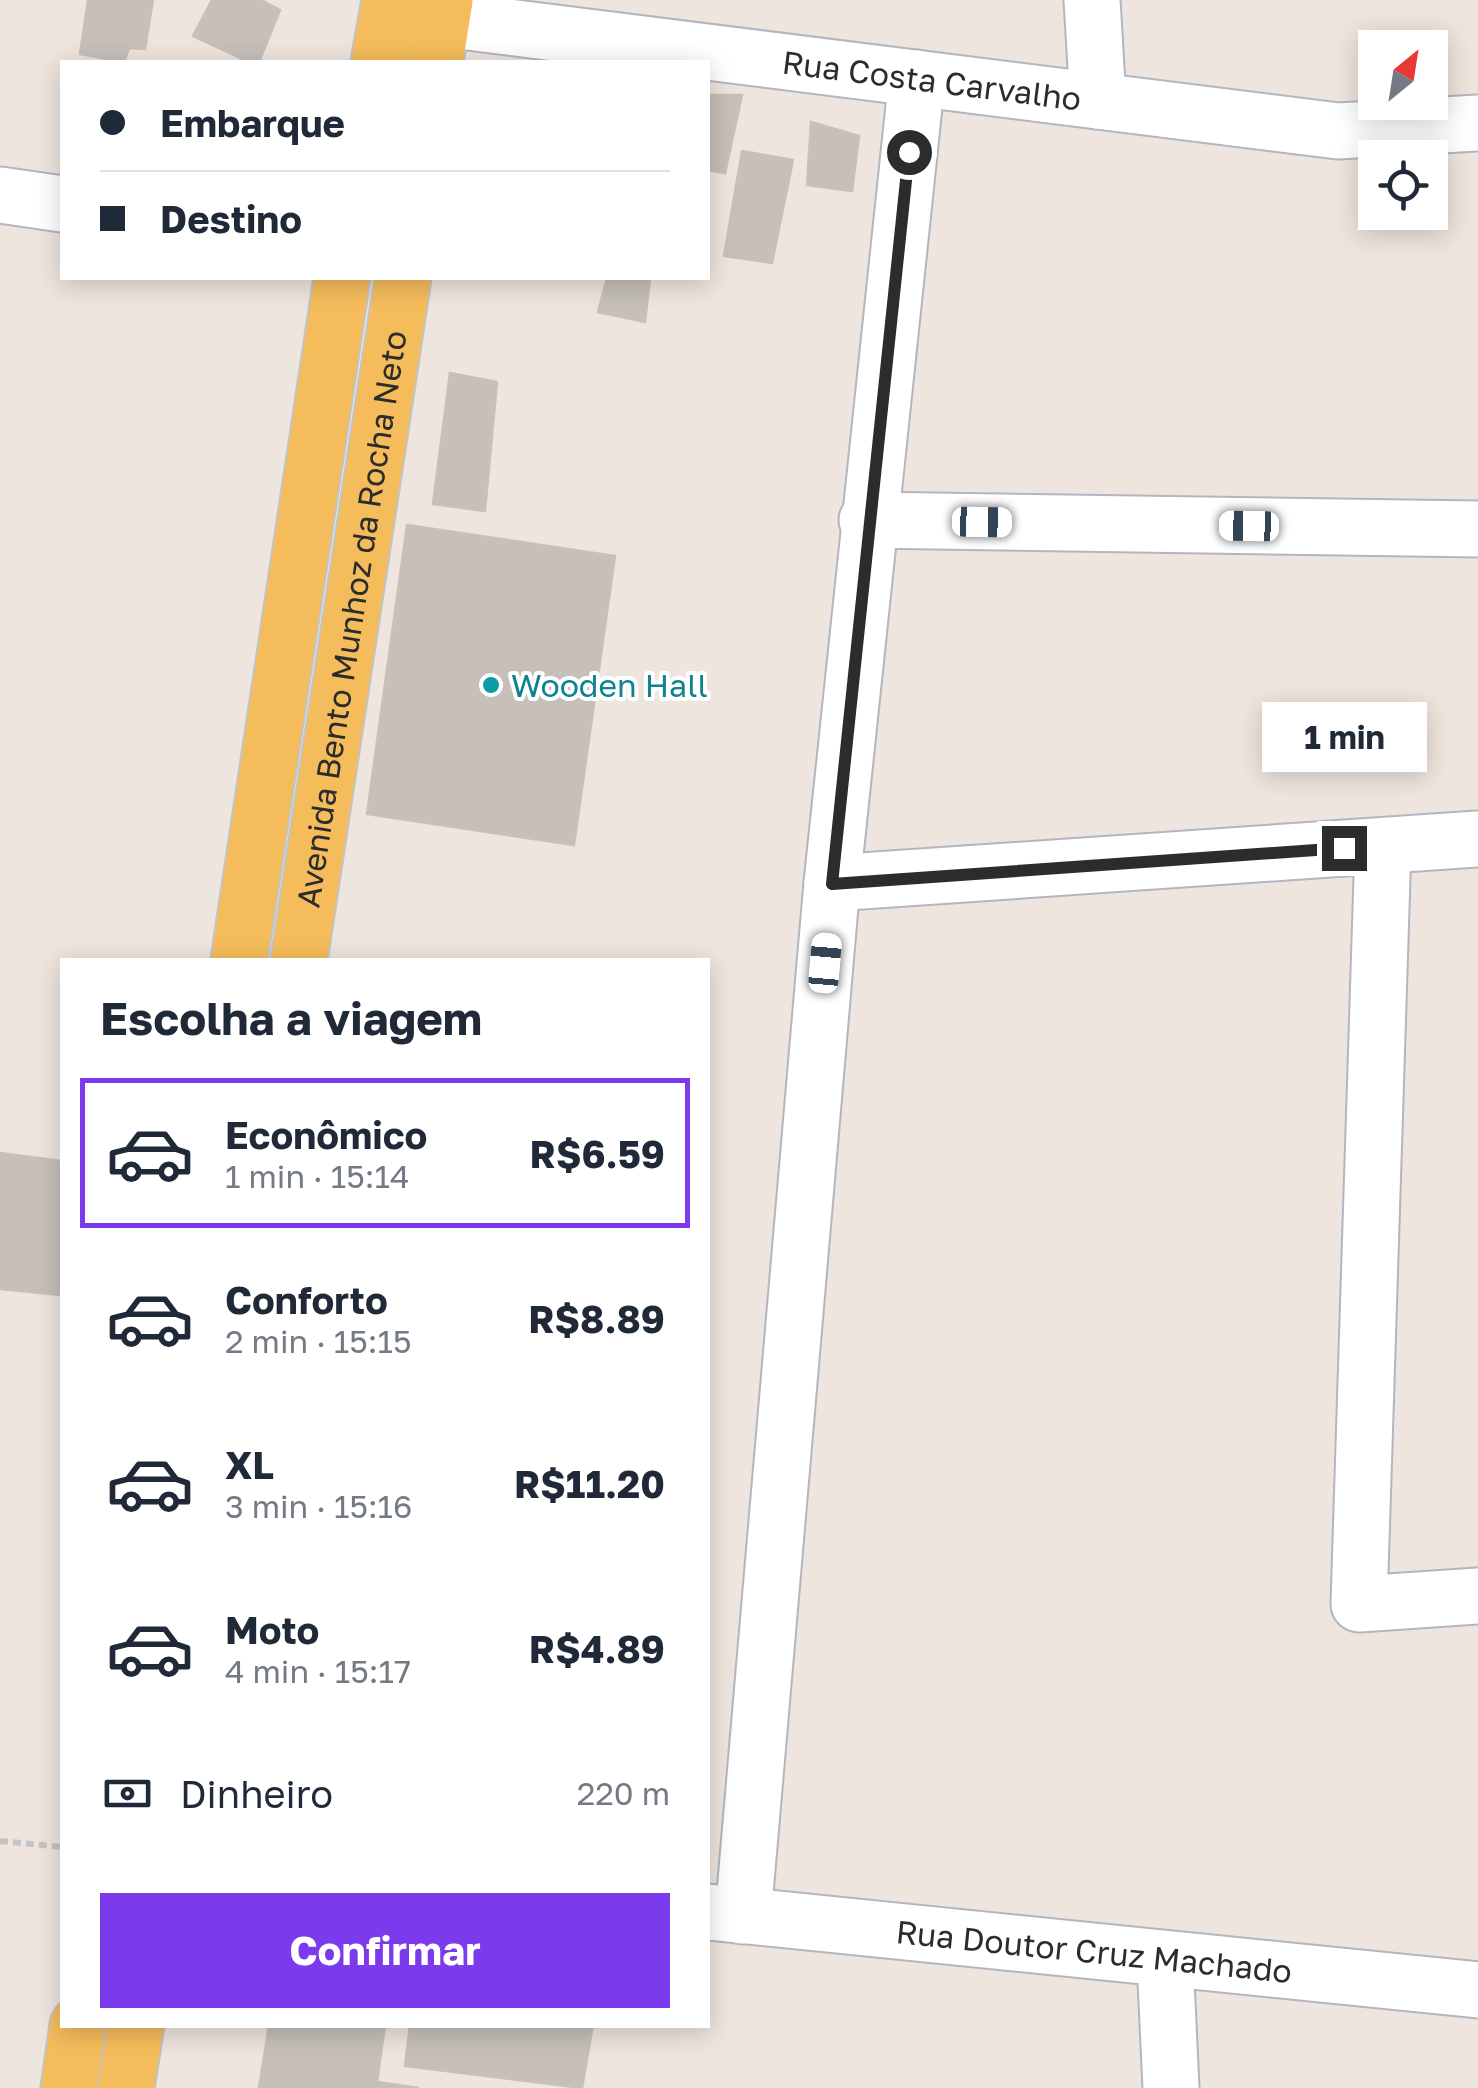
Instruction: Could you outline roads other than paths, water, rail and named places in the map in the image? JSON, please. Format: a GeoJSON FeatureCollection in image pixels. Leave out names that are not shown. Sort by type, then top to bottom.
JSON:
{"type":"FeatureCollection","features":[{"type":"Feature","properties":{"kind":"main road","name":"Avenida Bento Munhoz da Rocha Neto"},"geometry":{"type":"LineString","coordinates":[[239,958],[342,280]]}},
{"type":"Feature","properties":{"kind":"main road","name":"Avenida Bento Munhoz da Rocha Neto"},"geometry":{"type":"LineString","coordinates":[[298,958],[403,280]]}},
{"type":"Feature","properties":{"kind":"main road"},"geometry":{"type":"LineString","coordinates":[[286,650],[345,656]]}},
{"type":"Feature","properties":{"kind":"main road"},"geometry":{"type":"LineString","coordinates":[[69,2088],[78,2028]]}},
{"type":"Feature","properties":{"kind":"main road"},"geometry":{"type":"LineString","coordinates":[[126,2088],[136,2028]]}},
{"type":"Feature","properties":{"kind":"street"},"geometry":{"type":"LineString","coordinates":[[1092,0],[1098,100]]}},
{"type":"Feature","properties":{"kind":"street","name":"Rua Costa Carvalho"},"geometry":{"type":"LineString","coordinates":[[386,25],[441,27],[917,78],[1338,131],[1478,123]]}},
{"type":"Feature","properties":{"kind":"street"},"geometry":{"type":"LineString","coordinates":[[725,1914],[867,520],[917,78]]}},
{"type":"Feature","properties":{"kind":"street"},"geometry":{"type":"LineString","coordinates":[[0,195],[60,204]]}},
{"type":"Feature","properties":{"kind":"street"},"geometry":{"type":"LineString","coordinates":[[867,520],[1478,529]]}},
{"type":"Feature","properties":{"kind":"street"},"geometry":{"type":"LineString","coordinates":[[832,884],[1478,839]]}},
{"type":"Feature","properties":{"kind":"street"},"geometry":{"type":"LineString","coordinates":[[1383,846],[1359,1604],[1478,1596]]}},
{"type":"Feature","properties":{"kind":"street","name":"Rua Doutor Cruz Machado"},"geometry":{"type":"LineString","coordinates":[[725,1914],[1478,1990]]}},
{"type":"Feature","properties":{"kind":"street"},"geometry":{"type":"LineString","coordinates":[[1165,1959],[1171,2088]]}},
{"type":"Feature","properties":{"kind":"place","name":"Wooden Hall"},"geometry":{"type":"Point","coordinates":[491,685]}}]}
